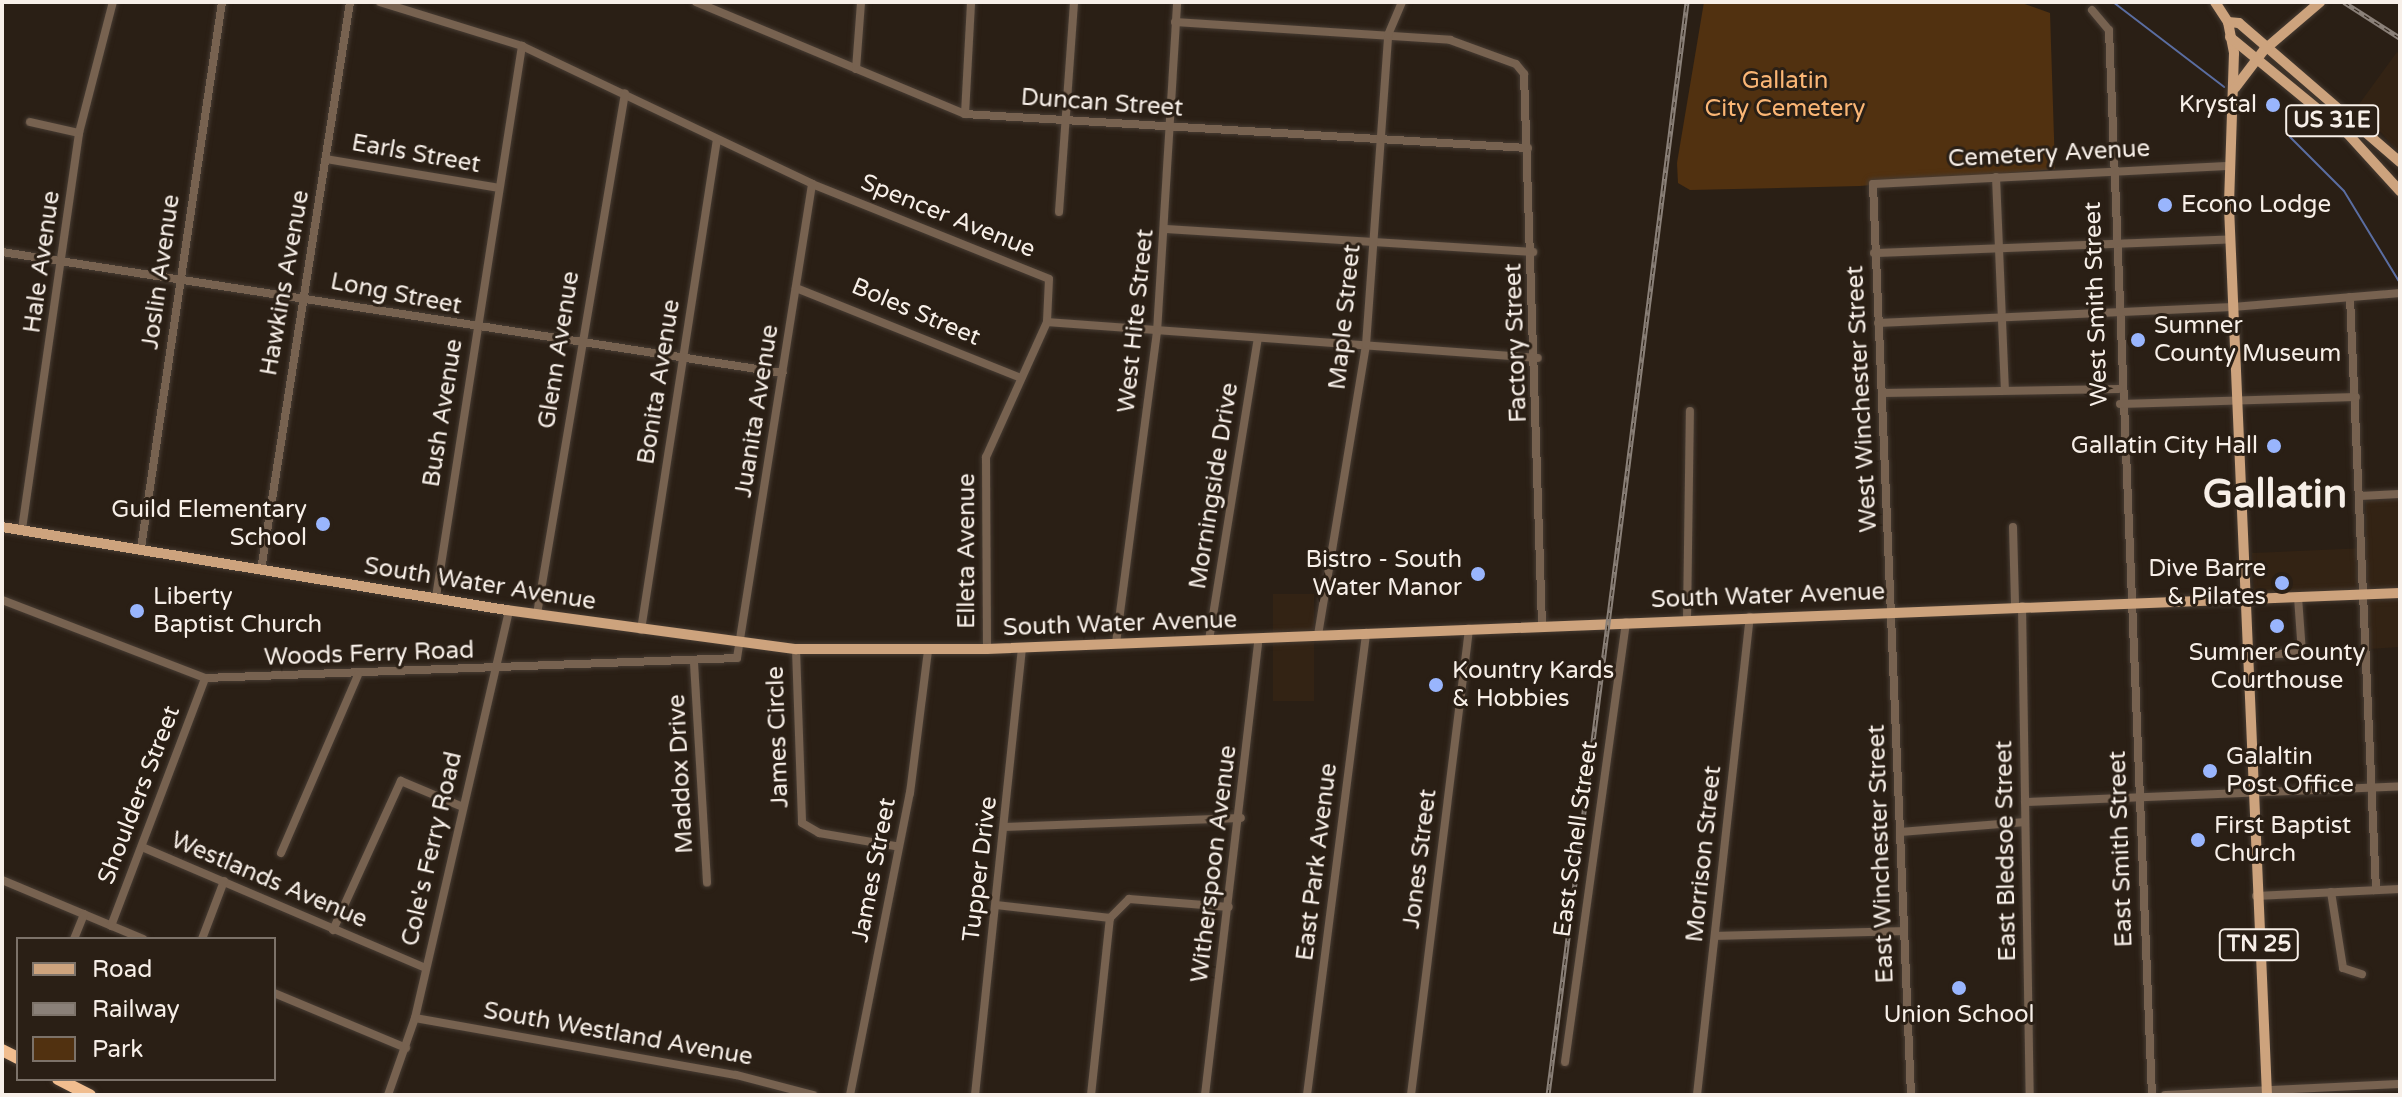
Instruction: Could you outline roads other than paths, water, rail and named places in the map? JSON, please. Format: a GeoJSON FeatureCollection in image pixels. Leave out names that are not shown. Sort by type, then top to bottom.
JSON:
{"type":"FeatureCollection","features":[{"type":"Feature","properties":{"kind":"highway"},"geometry":{"type":"LineString","coordinates":[[62,1081],[90,1095]]}},
{"type":"Feature","properties":{"kind":"main road","name":"US 31E"},"geometry":{"type":"LineString","coordinates":[[2215,2],[2228,22],[2239,23],[2264,50],[2400,162]]}},
{"type":"Feature","properties":{"kind":"main road"},"geometry":{"type":"LineString","coordinates":[[2234,90],[2264,50],[2320,2]]}},
{"type":"Feature","properties":{"kind":"main road"},"geometry":{"type":"LineString","coordinates":[[2228,22],[2234,90]]}},
{"type":"Feature","properties":{"kind":"main road","name":"US 31E"},"geometry":{"type":"LineString","coordinates":[[2228,35],[2255,61],[2347,133],[2400,191]]}},
{"type":"Feature","properties":{"kind":"main road","name":"TN 25"},"geometry":{"type":"LineString","coordinates":[[2234,90],[2228,166],[2249,599],[2256,896],[2267,1094]]}},
{"type":"Feature","properties":{"kind":"main road"},"geometry":{"type":"LineString","coordinates":[[2378,166],[2391,152]]}},
{"type":"Feature","properties":{"kind":"main road","name":"South Water Avenue"},"geometry":{"type":"LineString","coordinates":[[2,527],[509,610],[742,645],[796,649],[987,649],[2400,593]]}},
{"type":"Feature","properties":{"kind":"street","name":"Hale Avenue"},"geometry":{"type":"LineString","coordinates":[[22,529],[64,262],[79,133],[113,2]]}},
{"type":"Feature","properties":{"kind":"street","name":"Joslin Avenue"},"geometry":{"type":"LineString","coordinates":[[141,548],[222,2]]}},
{"type":"Feature","properties":{"kind":"street","name":"Hawkins Avenue"},"geometry":{"type":"LineString","coordinates":[[261,570],[300,295],[326,159],[350,2]]}},
{"type":"Feature","properties":{"kind":"street","name":"Spencer Avenue"},"geometry":{"type":"LineString","coordinates":[[380,2],[522,46],[812,184],[1049,279],[1047,322]]}},
{"type":"Feature","properties":{"kind":"street","name":"Duncan Street"},"geometry":{"type":"LineString","coordinates":[[696,2],[965,114],[1528,148]]}},
{"type":"Feature","properties":{"kind":"street"},"geometry":{"type":"LineString","coordinates":[[856,69],[861,2]]}},
{"type":"Feature","properties":{"kind":"street"},"geometry":{"type":"LineString","coordinates":[[965,114],[971,2]]}},
{"type":"Feature","properties":{"kind":"street"},"geometry":{"type":"LineString","coordinates":[[1059,212],[1074,2]]}},
{"type":"Feature","properties":{"kind":"street","name":"West Hite Street"},"geometry":{"type":"LineString","coordinates":[[1116,643],[1157,332],[1166,229],[1177,2]]}},
{"type":"Feature","properties":{"kind":"street","name":"Maple Street"},"geometry":{"type":"LineString","coordinates":[[1318,635],[1366,345],[1388,35],[1402,2]]}},
{"type":"Feature","properties":{"kind":"street","name":"West Smith Street"},"geometry":{"type":"LineString","coordinates":[[2092,10],[2109,30],[2116,313],[2131,602]]}},
{"type":"Feature","properties":{"kind":"street"},"geometry":{"type":"LineString","coordinates":[[1175,22],[1388,35]]}},
{"type":"Feature","properties":{"kind":"street","name":"Factory Street"},"geometry":{"type":"LineString","coordinates":[[1388,35],[1450,40],[1516,64],[1528,85],[1538,358],[1542,625]]}},
{"type":"Feature","properties":{"kind":"street","name":"Bush Avenue"},"geometry":{"type":"LineString","coordinates":[[436,597],[522,46]]}},
{"type":"Feature","properties":{"kind":"street","name":"Glenn Avenue"},"geometry":{"type":"LineString","coordinates":[[537,614],[579,345],[625,93]]}},
{"type":"Feature","properties":{"kind":"street"},"geometry":{"type":"LineString","coordinates":[[30,122],[79,133]]}},
{"type":"Feature","properties":{"kind":"street","name":"Bonita Avenue"},"geometry":{"type":"LineString","coordinates":[[641,630],[717,140]]}},
{"type":"Feature","properties":{"kind":"street","name":"Earls Street"},"geometry":{"type":"LineString","coordinates":[[326,159],[499,188]]}},
{"type":"Feature","properties":{"kind":"street","name":"Cemetery Avenue"},"geometry":{"type":"LineString","coordinates":[[1873,184],[2228,166]]}},
{"type":"Feature","properties":{"kind":"street"},"geometry":{"type":"LineString","coordinates":[[1996,177],[2005,390]]}},
{"type":"Feature","properties":{"kind":"street","name":"Juanita Avenue"},"geometry":{"type":"LineString","coordinates":[[742,645],[812,184]]}},
{"type":"Feature","properties":{"kind":"street","name":"West Winchester Street"},"geometry":{"type":"LineString","coordinates":[[1873,184],[1892,612]]}},
{"type":"Feature","properties":{"kind":"street"},"geometry":{"type":"LineString","coordinates":[[1166,229],[1533,252]]}},
{"type":"Feature","properties":{"kind":"street"},"geometry":{"type":"LineString","coordinates":[[1874,253],[2231,239]]}},
{"type":"Feature","properties":{"kind":"street","name":"Long Street"},"geometry":{"type":"LineString","coordinates":[[2,252],[180,281],[300,295],[476,331],[783,373]]}},
{"type":"Feature","properties":{"kind":"street","name":"Boles Street"},"geometry":{"type":"LineString","coordinates":[[796,288],[1019,377]]}},
{"type":"Feature","properties":{"kind":"street"},"geometry":{"type":"LineString","coordinates":[[1878,323],[2000,320],[2233,307],[2397,293]]}},
{"type":"Feature","properties":{"kind":"street"},"geometry":{"type":"LineString","coordinates":[[2350,297],[2376,890]]}},
{"type":"Feature","properties":{"kind":"street"},"geometry":{"type":"LineString","coordinates":[[1047,322],[1538,358]]}},
{"type":"Feature","properties":{"kind":"street","name":"Elleta Avenue"},"geometry":{"type":"LineString","coordinates":[[987,649],[986,457],[1019,377],[1047,322]]}},
{"type":"Feature","properties":{"kind":"street","name":"Morningside Drive"},"geometry":{"type":"LineString","coordinates":[[1209,640],[1258,339]]}},
{"type":"Feature","properties":{"kind":"street"},"geometry":{"type":"LineString","coordinates":[[1883,393],[2119,389]]}},
{"type":"Feature","properties":{"kind":"street"},"geometry":{"type":"LineString","coordinates":[[2120,404],[2356,397]]}},
{"type":"Feature","properties":{"kind":"street"},"geometry":{"type":"LineString","coordinates":[[1687,619],[1690,411]]}},
{"type":"Feature","properties":{"kind":"street"},"geometry":{"type":"LineString","coordinates":[[2359,496],[2400,494]]}},
{"type":"Feature","properties":{"kind":"street","name":"East Bledsoe Street"},"geometry":{"type":"LineString","coordinates":[[2013,527],[2025,802],[2030,1095]]}},
{"type":"Feature","properties":{"kind":"street"},"geometry":{"type":"LineString","coordinates":[[2251,655],[2302,653],[2298,597]]}},
{"type":"Feature","properties":{"kind":"street","name":"Woods Ferry Road"},"geometry":{"type":"LineString","coordinates":[[2,600],[205,678],[732,661],[742,645]]}},
{"type":"Feature","properties":{"kind":"street","name":"East Smith Street"},"geometry":{"type":"LineString","coordinates":[[2131,602],[2152,1095]]}},
{"type":"Feature","properties":{"kind":"street","name":"Cole's Ferry Road"},"geometry":{"type":"LineString","coordinates":[[388,1095],[415,1018],[509,610]]}},
{"type":"Feature","properties":{"kind":"street","name":"East Winchester Street"},"geometry":{"type":"LineString","coordinates":[[1892,612],[1911,1095]]}},
{"type":"Feature","properties":{"kind":"street","name":"Morrison Street"},"geometry":{"type":"LineString","coordinates":[[1697,1095],[1750,617]]}},
{"type":"Feature","properties":{"kind":"street","name":"East Schell Street"},"geometry":{"type":"LineString","coordinates":[[1565,1062],[1626,622]]}},
{"type":"Feature","properties":{"kind":"street","name":"Jones Street"},"geometry":{"type":"LineString","coordinates":[[1411,1095],[1469,629]]}},
{"type":"Feature","properties":{"kind":"street","name":"East Park Avenue"},"geometry":{"type":"LineString","coordinates":[[1307,1095],[1366,633]]}},
{"type":"Feature","properties":{"kind":"street","name":"Witherspoon Avenue"},"geometry":{"type":"LineString","coordinates":[[1205,1095],[1241,818],[1259,638]]}},
{"type":"Feature","properties":{"kind":"street","name":"Tupper Drive"},"geometry":{"type":"LineString","coordinates":[[975,1095],[1022,647]]}},
{"type":"Feature","properties":{"kind":"street","name":"James Circle"},"geometry":{"type":"LineString","coordinates":[[796,649],[802,823],[819,833],[895,846]]}},
{"type":"Feature","properties":{"kind":"street","name":"James Street"},"geometry":{"type":"LineString","coordinates":[[850,1095],[895,846],[910,793],[928,651]]}},
{"type":"Feature","properties":{"kind":"street","name":"Maddox Drive"},"geometry":{"type":"LineString","coordinates":[[694,663],[707,883]]}},
{"type":"Feature","properties":{"kind":"street"},"geometry":{"type":"LineString","coordinates":[[281,853],[358,675]]}},
{"type":"Feature","properties":{"kind":"street","name":"Shoulders Street"},"geometry":{"type":"LineString","coordinates":[[111,926],[205,678]]}},
{"type":"Feature","properties":{"kind":"street"},"geometry":{"type":"LineString","coordinates":[[333,930],[401,781],[463,807]]}},
{"type":"Feature","properties":{"kind":"street"},"geometry":{"type":"LineString","coordinates":[[2025,802],[2253,795],[2400,786]]}},
{"type":"Feature","properties":{"kind":"street"},"geometry":{"type":"LineString","coordinates":[[1004,827],[1241,818]]}},
{"type":"Feature","properties":{"kind":"street"},"geometry":{"type":"LineString","coordinates":[[1901,832],[2025,822]]}},
{"type":"Feature","properties":{"kind":"street","name":"Westlands Avenue"},"geometry":{"type":"LineString","coordinates":[[142,847],[425,968]]}},
{"type":"Feature","properties":{"kind":"street"},"geometry":{"type":"LineString","coordinates":[[2,891],[4,881],[138,937]]}},
{"type":"Feature","properties":{"kind":"street"},"geometry":{"type":"LineString","coordinates":[[203,937],[224,881]]}},
{"type":"Feature","properties":{"kind":"street"},"geometry":{"type":"LineString","coordinates":[[2256,896],[2400,889]]}},
{"type":"Feature","properties":{"kind":"street"},"geometry":{"type":"LineString","coordinates":[[2331,892],[2343,968],[2362,974]]}},
{"type":"Feature","properties":{"kind":"street"},"geometry":{"type":"LineString","coordinates":[[1091,1095],[1110,918],[1129,899],[1229,907]]}},
{"type":"Feature","properties":{"kind":"street"},"geometry":{"type":"LineString","coordinates":[[996,905],[1110,918]]}},
{"type":"Feature","properties":{"kind":"street"},"geometry":{"type":"LineString","coordinates":[[75,937],[84,914]]}},
{"type":"Feature","properties":{"kind":"street"},"geometry":{"type":"LineString","coordinates":[[1716,936],[1904,931]]}},
{"type":"Feature","properties":{"kind":"street"},"geometry":{"type":"LineString","coordinates":[[276,994],[406,1048]]}},
{"type":"Feature","properties":{"kind":"street","name":"South Westland Avenue"},"geometry":{"type":"LineString","coordinates":[[415,1018],[736,1075],[813,1095]]}},
{"type":"Feature","properties":{"kind":"street"},"geometry":{"type":"LineString","coordinates":[[2165,1095],[2267,1094],[2400,1084]]}},
{"type":"Feature","properties":{"kind":"street"},"geometry":{"type":"LineString","coordinates":[[2384,1085],[2384,1095]]}},
{"type":"Feature","properties":{"kind":"waterway"},"geometry":{"type":"LineString","coordinates":[[2113,2],[2224,87]]}},
{"type":"Feature","properties":{"kind":"waterway"},"geometry":{"type":"LineString","coordinates":[[2290,137],[2344,191],[2400,283]]}},
{"type":"Feature","properties":{"kind":"railway"},"geometry":{"type":"LineString","coordinates":[[1548,1095],[1687,2]]}},
{"type":"Feature","properties":{"kind":"railway"},"geometry":{"type":"LineString","coordinates":[[2344,2],[2400,38]]}},
{"type":"Feature","properties":{"kind":"place","name":"Krystal"},"geometry":{"type":"Point","coordinates":[2273,105]}},
{"type":"Feature","properties":{"kind":"place","name":"Econo Lodge"},"geometry":{"type":"Point","coordinates":[2165,205]}},
{"type":"Feature","properties":{"kind":"place","name":"Sumner County Museum"},"geometry":{"type":"Point","coordinates":[2138,340]}},
{"type":"Feature","properties":{"kind":"place","name":"Gallatin City Hall"},"geometry":{"type":"Point","coordinates":[2274,446]}},
{"type":"Feature","properties":{"kind":"place","name":"Guild Elementary School"},"geometry":{"type":"Point","coordinates":[323,524]}},
{"type":"Feature","properties":{"kind":"place","name":"Bistro - South Water Manor"},"geometry":{"type":"Point","coordinates":[1478,574]}},
{"type":"Feature","properties":{"kind":"place","name":"Dive Barre & Pilates"},"geometry":{"type":"Point","coordinates":[2282,583]}},
{"type":"Feature","properties":{"kind":"place","name":"Liberty Baptist Church"},"geometry":{"type":"Point","coordinates":[137,611]}},
{"type":"Feature","properties":{"kind":"place","name":"Sumner County Courthouse"},"geometry":{"type":"Point","coordinates":[2277,626]}},
{"type":"Feature","properties":{"kind":"place","name":"Kountry Kards & Hobbies"},"geometry":{"type":"Point","coordinates":[1436,685]}},
{"type":"Feature","properties":{"kind":"place","name":"Galaltin Post Office"},"geometry":{"type":"Point","coordinates":[2210,771]}},
{"type":"Feature","properties":{"kind":"place","name":"First Baptist Church"},"geometry":{"type":"Point","coordinates":[2198,840]}},
{"type":"Feature","properties":{"kind":"place","name":"Union School"},"geometry":{"type":"Point","coordinates":[1959,988]}},
{"type":"Feature","properties":{"kind":"district","name":"Gallatin"},"geometry":{"type":"Point","coordinates":[2275,494]}},
{"type":"Feature","properties":{"kind":"park label","name":"Gallatin City Cemetery"},"geometry":{"type":"Point","coordinates":[1785,95]}}]}
